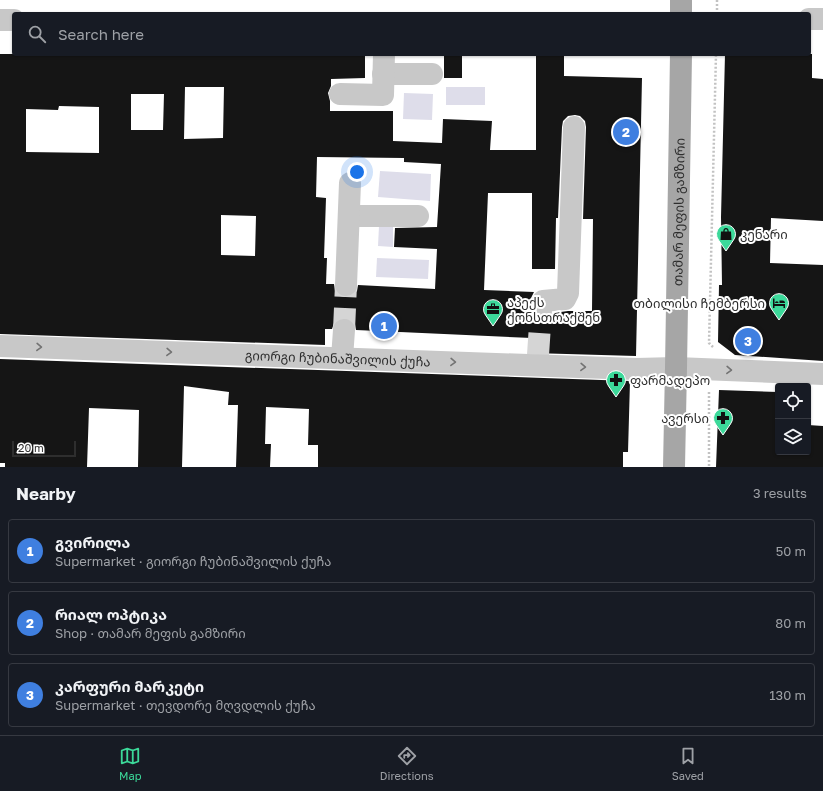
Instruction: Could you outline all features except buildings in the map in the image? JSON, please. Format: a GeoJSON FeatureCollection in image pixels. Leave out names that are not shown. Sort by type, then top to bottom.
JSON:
{"type":"FeatureCollection","features":[{"type":"Feature","properties":{"kind":"main road"},"geometry":{"type":"LineString","coordinates":[[681,0],[681,12]]}},
{"type":"Feature","properties":{"kind":"main road","name":"თამარ მეფის გამზირი"},"geometry":{"type":"LineString","coordinates":[[674,467],[681,56]]}},
{"type":"Feature","properties":{"kind":"street"},"geometry":{"type":"LineString","coordinates":[[811,19],[823,19]]}},
{"type":"Feature","properties":{"kind":"street"},"geometry":{"type":"LineString","coordinates":[[0,20],[12,20]]}},
{"type":"Feature","properties":{"kind":"street"},"geometry":{"type":"LineString","coordinates":[[340,94],[383,95],[384,64],[432,74]]}},
{"type":"Feature","properties":{"kind":"street"},"geometry":{"type":"LineString","coordinates":[[541,310],[543,301],[565,299],[568,293],[574,127]]}},
{"type":"Feature","properties":{"kind":"street"},"geometry":{"type":"LineString","coordinates":[[346,285],[350,183]]}},
{"type":"Feature","properties":{"kind":"street"},"geometry":{"type":"LineString","coordinates":[[349,216],[418,216]]}},
{"type":"Feature","properties":{"kind":"street"},"geometry":{"type":"LineString","coordinates":[[342,358],[344,330]]}},
{"type":"Feature","properties":{"kind":"street","name":"გიორგი ჩუბინაშვილის ქუჩა"},"geometry":{"type":"LineString","coordinates":[[0,346],[342,358],[538,360],[636,369],[676,368],[823,374]]}},
{"type":"Feature","properties":{"kind":"path"},"geometry":{"type":"LineString","coordinates":[[716,12],[717,0]]}},
{"type":"Feature","properties":{"kind":"path"},"geometry":{"type":"LineString","coordinates":[[716,56],[709,343],[718,351]]}},
{"type":"Feature","properties":{"kind":"path"},"geometry":{"type":"LineString","coordinates":[[709,390],[709,467]]}},
{"type":"Feature","properties":{"kind":"shaded area"},"geometry":{"type":"Polygon","coordinates":[[[446,87],[485,87],[485,105],[446,105],[446,87]]]}},
{"type":"Feature","properties":{"kind":"shaded area"},"geometry":{"type":"Polygon","coordinates":[[[404,93],[433,94],[432,120],[403,119],[404,93]]]}},
{"type":"Feature","properties":{"kind":"shaded area"},"geometry":{"type":"Polygon","coordinates":[[[380,171],[431,174],[430,201],[378,197],[380,171]]]}},
{"type":"Feature","properties":{"kind":"shaded area"},"geometry":{"type":"Polygon","coordinates":[[[379,226],[393,226],[393,247],[378,246],[379,226]]]}},
{"type":"Feature","properties":{"kind":"shaded area"},"geometry":{"type":"Polygon","coordinates":[[[377,258],[429,260],[428,279],[376,277],[377,258]]]}},
{"type":"Feature","properties":{"kind":"tunnel"},"geometry":{"type":"LineString","coordinates":[[344,330],[346,285]]}},
{"type":"Feature","properties":{"kind":"tunnel"},"geometry":{"type":"LineString","coordinates":[[538,355],[541,310]]}},
{"type":"Feature","properties":{"kind":"place","name":"რიალ ოპტიკა"},"geometry":{"type":"Point","coordinates":[626,132]}},
{"type":"Feature","properties":{"kind":"place","name":"კენარი"},"geometry":{"type":"Point","coordinates":[726,251]}},
{"type":"Feature","properties":{"kind":"place","name":"თბილისი ჩემბერსი"},"geometry":{"type":"Point","coordinates":[779,320]}},
{"type":"Feature","properties":{"kind":"place","name":"გვირილა"},"geometry":{"type":"Point","coordinates":[384,326]}},
{"type":"Feature","properties":{"kind":"place","name":"აპექს ქონსთრაქშენ"},"geometry":{"type":"Point","coordinates":[493,326]}},
{"type":"Feature","properties":{"kind":"place","name":"კარფური მარკეტი"},"geometry":{"type":"Point","coordinates":[748,341]}},
{"type":"Feature","properties":{"kind":"place","name":"ფარმადეპო"},"geometry":{"type":"Point","coordinates":[616,397]}},
{"type":"Feature","properties":{"kind":"place","name":"ავერსი"},"geometry":{"type":"Point","coordinates":[723,435]}}]}
